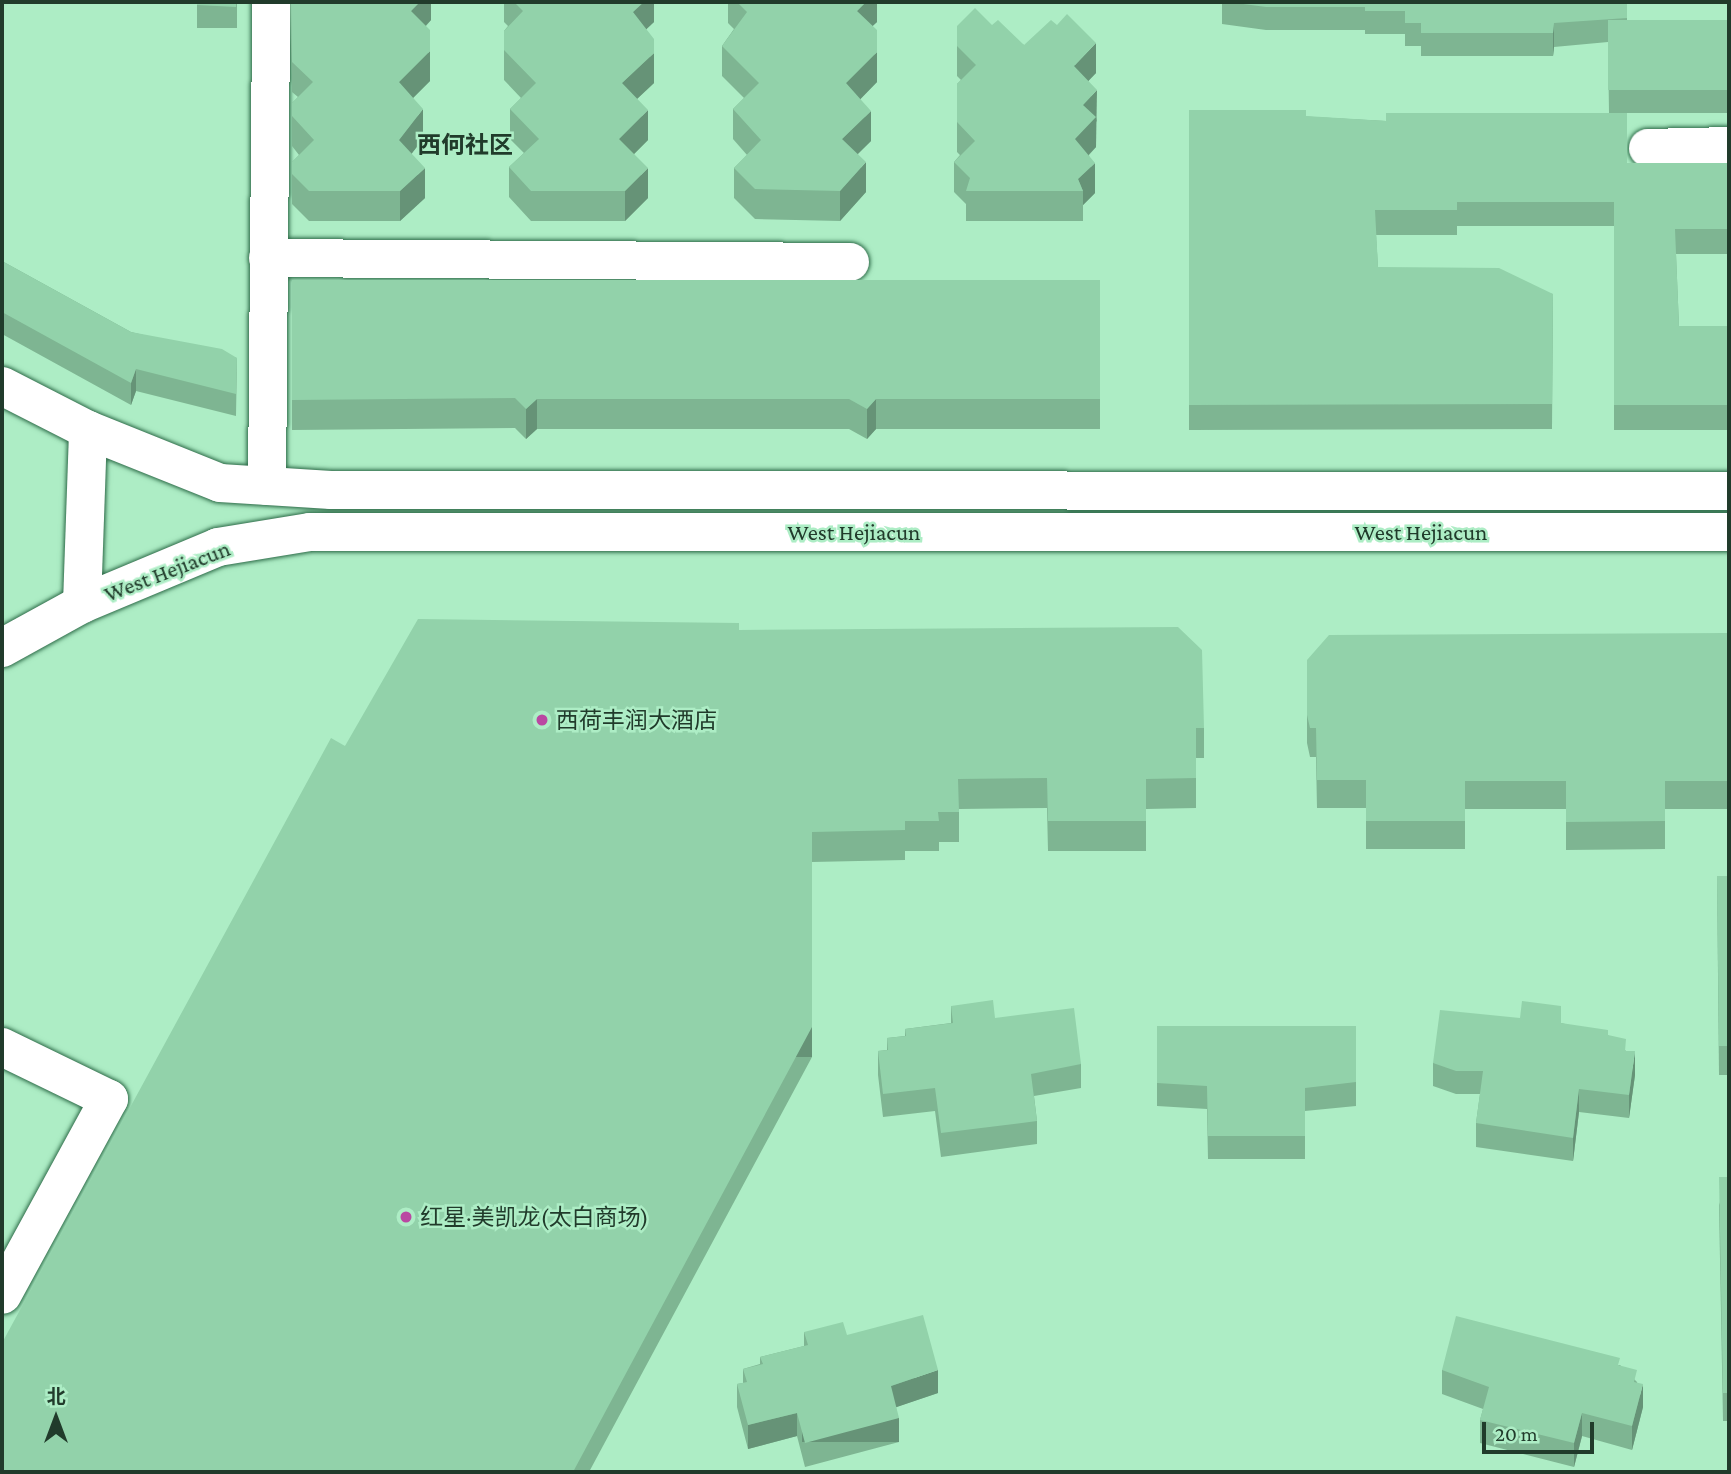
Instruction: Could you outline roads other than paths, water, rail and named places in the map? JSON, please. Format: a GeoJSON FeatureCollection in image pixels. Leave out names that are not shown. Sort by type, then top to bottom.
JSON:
{"type":"FeatureCollection","features":[{"type":"Feature","properties":{"kind":"street"},"geometry":{"type":"LineString","coordinates":[[267,486],[271,2]]}},
{"type":"Feature","properties":{"kind":"street"},"geometry":{"type":"LineString","coordinates":[[1648,148],[1729,146]]}},
{"type":"Feature","properties":{"kind":"street"},"geometry":{"type":"LineString","coordinates":[[268,258],[850,262]]}},
{"type":"Feature","properties":{"kind":"street","name":"West Hejiacun"},"geometry":{"type":"LineString","coordinates":[[2,386],[88,430],[220,483],[331,490],[1729,491]]}},
{"type":"Feature","properties":{"kind":"street"},"geometry":{"type":"LineString","coordinates":[[82,604],[88,430]]}},
{"type":"Feature","properties":{"kind":"street","name":"West Hejiacun"},"geometry":{"type":"LineString","coordinates":[[2,648],[82,604],[218,547],[310,532],[1729,532]]}},
{"type":"Feature","properties":{"kind":"street"},"geometry":{"type":"LineString","coordinates":[[2,1047],[109,1099],[2,1295]]}},
{"type":"Feature","properties":{"kind":"place","name":"西荷丰润大酒店"},"geometry":{"type":"Point","coordinates":[542,720]}},
{"type":"Feature","properties":{"kind":"place","name":"红星·美凯龙(太白商场)"},"geometry":{"type":"Point","coordinates":[406,1217]}},
{"type":"Feature","properties":{"kind":"district","name":"西何社区"},"geometry":{"type":"Point","coordinates":[465,145]}}]}
